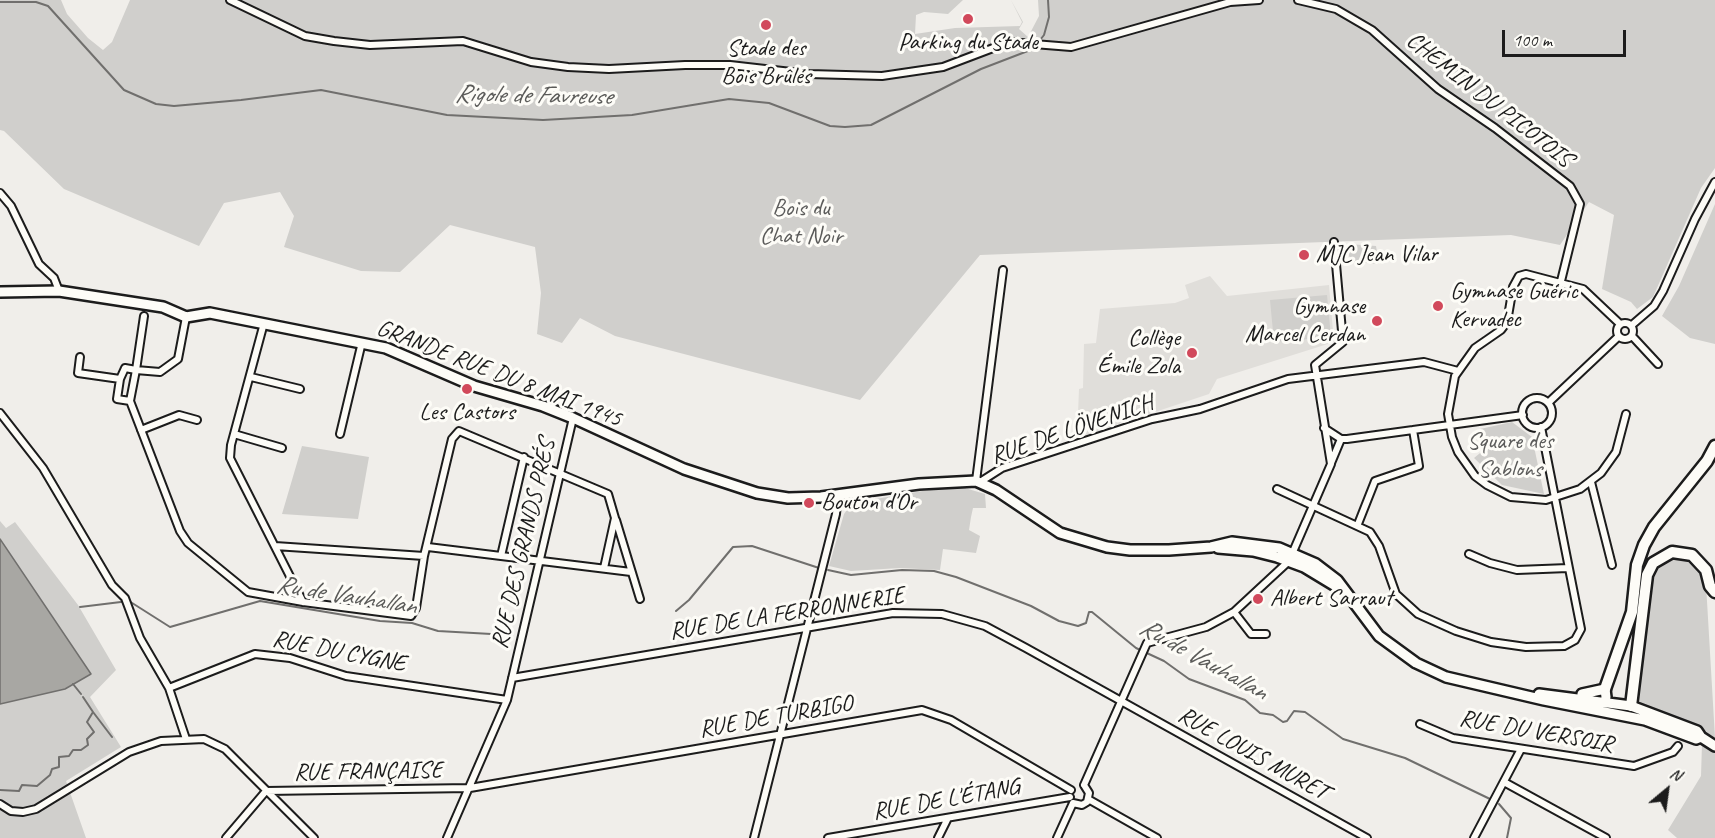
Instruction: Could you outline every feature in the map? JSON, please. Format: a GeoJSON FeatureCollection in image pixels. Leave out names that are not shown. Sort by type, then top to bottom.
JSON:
{"type":"FeatureCollection","features":[{"type":"Feature","properties":{"kind":"main road","name":"GRANDE RUE DU 8 MAI 1945"},"geometry":{"type":"LineString","coordinates":[[0,292],[59,291],[163,307],[186,316],[210,313],[362,342],[402,354],[474,386],[543,406],[723,484],[788,498],[838,495],[919,484],[978,482]]}},
{"type":"Feature","properties":{"kind":"main road"},"geometry":{"type":"LineString","coordinates":[[1617,714],[1607,702],[1605,689],[1632,612],[1637,565],[1644,545],[1654,527],[1704,466],[1715,446]]}},
{"type":"Feature","properties":{"kind":"main road"},"geometry":{"type":"LineString","coordinates":[[978,482],[1060,533],[1085,541],[1130,550],[1211,547],[1290,557],[1351,597],[1379,636],[1416,663],[1446,677],[1662,724],[1696,739],[1701,738]]}},
{"type":"Feature","properties":{"kind":"main road"},"geometry":{"type":"LineString","coordinates":[[1631,706],[1647,575],[1653,563],[1672,552],[1692,555],[1706,570],[1710,586],[1715,592]]}},
{"type":"Feature","properties":{"kind":"main road"},"geometry":{"type":"LineString","coordinates":[[1558,696],[1566,693],[1586,695],[1605,689]]}},
{"type":"Feature","properties":{"kind":"main road"},"geometry":{"type":"LineString","coordinates":[[1501,690],[1631,706],[1697,731],[1701,738],[1715,746]]}},
{"type":"Feature","properties":{"kind":"main road"},"geometry":{"type":"LineString","coordinates":[[1617,714],[1631,706]]}},
{"type":"Feature","properties":{"kind":"street"},"geometry":{"type":"LineString","coordinates":[[230,0],[305,36],[334,42],[370,45],[463,41],[531,62],[609,69],[686,64],[730,65],[809,74],[882,76],[943,67],[1009,42],[1044,44],[1061,48],[1071,47],[1230,2],[1259,0]]}},
{"type":"Feature","properties":{"kind":"street","name":"CHEMIN DU PICOTOIS"},"geometry":{"type":"LineString","coordinates":[[1298,0],[1335,9],[1372,30],[1438,89],[1495,128],[1570,186],[1580,204],[1561,281]]}},
{"type":"Feature","properties":{"kind":"street"},"geometry":{"type":"LineString","coordinates":[[1658,364],[1632,336],[1632,325],[1654,306],[1663,291],[1695,219],[1715,182]]}},
{"type":"Feature","properties":{"kind":"street"},"geometry":{"type":"LineString","coordinates":[[0,193],[11,207],[39,264],[54,278],[59,291]]}},
{"type":"Feature","properties":{"kind":"street"},"geometry":{"type":"LineString","coordinates":[[1331,464],[1315,365],[1343,342],[1334,242]]}},
{"type":"Feature","properties":{"kind":"street"},"geometry":{"type":"LineString","coordinates":[[978,482],[1003,270]]}},
{"type":"Feature","properties":{"kind":"street"},"geometry":{"type":"LineString","coordinates":[[1620,324],[1589,292],[1561,281],[1526,274],[1519,276],[1513,287],[1507,322],[1501,330],[1475,348],[1458,371],[1448,404],[1449,424],[1458,452],[1465,464],[1487,485],[1511,497],[1528,500],[1554,499],[1568,495],[1592,482],[1616,452],[1626,414]]}},
{"type":"Feature","properties":{"kind":"street"},"geometry":{"type":"LineString","coordinates":[[144,316],[130,401],[180,531],[188,543],[248,592],[303,602],[411,616],[416,608],[424,556],[455,433],[459,431],[608,494],[640,599]]}},
{"type":"Feature","properties":{"kind":"street"},"geometry":{"type":"LineString","coordinates":[[130,401],[117,399],[120,379],[125,368],[160,372],[175,362],[180,355],[186,316]]}},
{"type":"Feature","properties":{"kind":"street"},"geometry":{"type":"LineString","coordinates":[[1632,325],[1626,322],[1620,324],[1617,329],[1619,336],[1624,339],[1632,336]]}},
{"type":"Feature","properties":{"kind":"street"},"geometry":{"type":"LineString","coordinates":[[264,323],[231,445],[233,466],[303,602]]}},
{"type":"Feature","properties":{"kind":"street"},"geometry":{"type":"LineString","coordinates":[[1548,404],[1619,336]]}},
{"type":"Feature","properties":{"kind":"street"},"geometry":{"type":"LineString","coordinates":[[340,434],[362,342]]}},
{"type":"Feature","properties":{"kind":"street"},"geometry":{"type":"LineString","coordinates":[[80,357],[78,373],[120,379]]}},
{"type":"Feature","properties":{"kind":"street","name":"RUE DE LÖVENICH"},"geometry":{"type":"LineString","coordinates":[[978,482],[1002,468],[1152,419],[1200,409],[1277,382],[1424,362],[1458,371]]}},
{"type":"Feature","properties":{"kind":"street"},"geometry":{"type":"LineString","coordinates":[[251,376],[300,389]]}},
{"type":"Feature","properties":{"kind":"street"},"geometry":{"type":"LineString","coordinates":[[1540,399],[1548,404],[1552,411],[1550,419],[1540,428],[1528,425],[1522,415],[1524,406],[1531,400],[1540,399]]}},
{"type":"Feature","properties":{"kind":"street"},"geometry":{"type":"LineString","coordinates":[[0,413],[43,468],[112,585],[125,601],[148,653],[170,688],[186,739]]}},
{"type":"Feature","properties":{"kind":"street"},"geometry":{"type":"LineString","coordinates":[[141,430],[179,415],[197,420]]}},
{"type":"Feature","properties":{"kind":"street"},"geometry":{"type":"LineString","coordinates":[[1324,428],[1341,439],[1522,415]]}},
{"type":"Feature","properties":{"kind":"street","name":"RUE DES GRANDS PRÉS"},"geometry":{"type":"LineString","coordinates":[[447,838],[507,700],[573,418]]}},
{"type":"Feature","properties":{"kind":"street"},"geometry":{"type":"LineString","coordinates":[[1277,489],[1358,524],[1376,539],[1396,594],[1418,614],[1471,637],[1510,645],[1564,646],[1578,638],[1580,625],[1540,428]]}},
{"type":"Feature","properties":{"kind":"street"},"geometry":{"type":"LineString","coordinates":[[1358,524],[1375,481],[1419,466],[1413,429]]}},
{"type":"Feature","properties":{"kind":"street"},"geometry":{"type":"LineString","coordinates":[[234,435],[282,448]]}},
{"type":"Feature","properties":{"kind":"street"},"geometry":{"type":"LineString","coordinates":[[1084,785],[1142,651],[1152,640],[1206,627],[1234,612],[1290,557],[1341,439]]}},
{"type":"Feature","properties":{"kind":"street"},"geometry":{"type":"LineString","coordinates":[[501,556],[524,457]]}},
{"type":"Feature","properties":{"kind":"street"},"geometry":{"type":"LineString","coordinates":[[1592,482],[1612,565]]}},
{"type":"Feature","properties":{"kind":"street"},"geometry":{"type":"LineString","coordinates":[[754,838],[838,495]]}},
{"type":"Feature","properties":{"kind":"street"},"geometry":{"type":"LineString","coordinates":[[604,568],[615,518]]}},
{"type":"Feature","properties":{"kind":"street"},"geometry":{"type":"LineString","coordinates":[[275,546],[424,556]]}},
{"type":"Feature","properties":{"kind":"street"},"geometry":{"type":"LineString","coordinates":[[428,546],[631,572]]}},
{"type":"Feature","properties":{"kind":"street"},"geometry":{"type":"LineString","coordinates":[[1469,554],[1490,563],[1517,570],[1568,568]]}},
{"type":"Feature","properties":{"kind":"street","name":"RUE DE LA FERRONNERIE"},"geometry":{"type":"LineString","coordinates":[[512,678],[807,627],[893,613],[917,612],[954,617],[1003,635],[1122,701]]}},
{"type":"Feature","properties":{"kind":"street"},"geometry":{"type":"LineString","coordinates":[[1234,612],[1251,634],[1266,634]]}},
{"type":"Feature","properties":{"kind":"street","name":"RUE DU CYGNE"},"geometry":{"type":"LineString","coordinates":[[170,688],[255,654],[290,658],[346,676],[507,700]]}},
{"type":"Feature","properties":{"kind":"street","name":"RUE LOUIS MURET"},"geometry":{"type":"LineString","coordinates":[[1122,701],[1367,838]]}},
{"type":"Feature","properties":{"kind":"street","name":"RUE DE TURBIGO"},"geometry":{"type":"LineString","coordinates":[[470,788],[922,710],[951,720],[1071,797]]}},
{"type":"Feature","properties":{"kind":"street","name":"RUE DU VERSOIR"},"geometry":{"type":"LineString","coordinates":[[1420,724],[1453,738],[1634,766],[1673,752],[1678,746]]}},
{"type":"Feature","properties":{"kind":"street"},"geometry":{"type":"LineString","coordinates":[[0,804],[11,811],[23,812],[36,808],[129,752],[161,741],[204,739],[218,744],[314,838]]}},
{"type":"Feature","properties":{"kind":"street"},"geometry":{"type":"LineString","coordinates":[[1474,838],[1521,749]]}},
{"type":"Feature","properties":{"kind":"street"},"geometry":{"type":"LineString","coordinates":[[1504,782],[1606,838]]}},
{"type":"Feature","properties":{"kind":"street"},"geometry":{"type":"LineString","coordinates":[[1057,838],[1075,786],[1084,785]]}},
{"type":"Feature","properties":{"kind":"street"},"geometry":{"type":"LineString","coordinates":[[1071,797],[1082,805],[1088,799],[1088,790],[1084,785]]}},
{"type":"Feature","properties":{"kind":"street","name":"RUE FRANÇAISE"},"geometry":{"type":"LineString","coordinates":[[266,791],[470,788]]}},
{"type":"Feature","properties":{"kind":"street"},"geometry":{"type":"LineString","coordinates":[[226,838],[266,791]]}},
{"type":"Feature","properties":{"kind":"street","name":"RUE DE L'ÉTANG"},"geometry":{"type":"LineString","coordinates":[[828,838],[1071,797]]}},
{"type":"Feature","properties":{"kind":"street"},"geometry":{"type":"LineString","coordinates":[[1088,799],[1157,838]]}},
{"type":"Feature","properties":{"kind":"street"},"geometry":{"type":"LineString","coordinates":[[938,838],[948,818]]}},
{"type":"Feature","properties":{"kind":"shaded area","name":"Collège Émile Zola"},"geometry":{"type":"Polygon","coordinates":[[[1210,276],[1227,296],[1329,285],[1334,342],[1217,379],[1209,394],[1077,438],[1079,389],[1083,388],[1084,344],[1096,343],[1100,309],[1175,303],[1189,298],[1185,285],[1210,276]]]}},
{"type":"Feature","properties":{"kind":"shaded area"},"geometry":{"type":"Polygon","coordinates":[[[0,539],[91,674],[65,689],[0,704],[0,539]]]}},
{"type":"Feature","properties":{"kind":"green space","name":"Bois du Chat Noir"},"geometry":{"type":"Polygon","coordinates":[[[0,0],[61,0],[67,14],[88,38],[103,50],[112,42],[130,0],[963,0],[948,14],[924,12],[916,15],[915,34],[955,28],[1020,26],[1022,22],[1011,0],[1023,22],[1019,29],[1028,37],[1039,16],[1038,0],[1715,0],[1715,168],[1701,188],[1653,297],[1637,309],[1631,302],[1602,289],[1614,215],[1589,202],[1560,245],[1511,235],[980,255],[860,400],[615,336],[580,318],[562,343],[537,334],[541,293],[535,247],[450,225],[400,272],[361,271],[284,247],[294,216],[280,192],[224,203],[199,246],[64,189],[4,131],[0,130],[0,0]]]}},
{"type":"Feature","properties":{"kind":"green space"},"geometry":{"type":"Polygon","coordinates":[[[1715,204],[1715,344],[1690,338],[1662,316],[1679,286],[1715,204]]]}},
{"type":"Feature","properties":{"kind":"green space"},"geometry":{"type":"Polygon","coordinates":[[[1348,244],[1376,246],[1379,264],[1352,262],[1348,244]]]}},
{"type":"Feature","properties":{"kind":"green space"},"geometry":{"type":"Polygon","coordinates":[[[1327,295],[1331,337],[1274,342],[1270,300],[1327,295]]]}},
{"type":"Feature","properties":{"kind":"green space","name":"Square des Sablons"},"geometry":{"type":"Polygon","coordinates":[[[1512,422],[1532,437],[1544,494],[1502,485],[1474,458],[1485,449],[1480,429],[1512,422]]]}},
{"type":"Feature","properties":{"kind":"green space"},"geometry":{"type":"Polygon","coordinates":[[[302,446],[369,457],[358,519],[282,514],[302,446]]]}},
{"type":"Feature","properties":{"kind":"green space"},"geometry":{"type":"Polygon","coordinates":[[[940,488],[965,488],[985,494],[986,508],[973,508],[969,530],[980,536],[976,553],[943,549],[940,570],[900,568],[851,571],[829,566],[844,514],[852,503],[940,488]]]}},
{"type":"Feature","properties":{"kind":"green space"},"geometry":{"type":"Polygon","coordinates":[[[0,521],[6,528],[15,522],[78,605],[116,670],[90,697],[121,747],[66,781],[86,838],[0,838],[0,521]]]}},
{"type":"Feature","properties":{"kind":"green space"},"geometry":{"type":"Polygon","coordinates":[[[1673,556],[1690,558],[1702,568],[1706,584],[1715,738],[1687,722],[1641,703],[1637,697],[1653,567],[1673,556]]]}},
{"type":"Feature","properties":{"kind":"green space"},"geometry":{"type":"Polygon","coordinates":[[[1702,744],[1715,752],[1715,838],[1677,838],[1668,830],[1701,776],[1702,744]]]}},
{"type":"Feature","properties":{"kind":"waterway","name":"Rigole de Favreuse"},"geometry":{"type":"LineString","coordinates":[[0,2],[36,2],[48,6],[124,90],[156,104],[174,106],[321,90],[447,115],[543,120],[632,115],[729,99],[769,103],[830,126],[845,127],[871,125],[981,69],[1033,49],[1044,35],[1049,17],[1048,0]]}},
{"type":"Feature","properties":{"kind":"waterway","name":"Ru de Vauhallan"},"geometry":{"type":"LineString","coordinates":[[676,611],[689,600],[733,547],[752,546],[819,568]]}},
{"type":"Feature","properties":{"kind":"waterway","name":"Ru de Vauhallan"},"geometry":{"type":"LineString","coordinates":[[828,570],[851,575],[902,570],[934,571],[956,577],[1031,606],[1059,621],[1078,626],[1086,623],[1089,612],[1092,612],[1136,648],[1164,661],[1189,679],[1245,700],[1260,713],[1273,715],[1283,722],[1287,721],[1294,711],[1305,712],[1343,739],[1405,758],[1490,799]]}},
{"type":"Feature","properties":{"kind":"waterway","name":"Ru de Vauhallan"},"geometry":{"type":"LineString","coordinates":[[80,607],[129,601],[170,627],[260,601],[380,621],[412,623],[438,631],[509,635]]}},
{"type":"Feature","properties":{"kind":"waterway"},"geometry":{"type":"LineString","coordinates":[[73,684],[81,694]]}},
{"type":"Feature","properties":{"kind":"waterway"},"geometry":{"type":"LineString","coordinates":[[0,790],[19,791],[22,785],[37,786],[50,775],[52,769],[59,767],[59,757],[69,756],[73,750],[81,750],[88,745],[87,739],[94,732],[87,722],[93,712],[83,697]]}},
{"type":"Feature","properties":{"kind":"waterway"},"geometry":{"type":"LineString","coordinates":[[93,712],[112,737]]}},
{"type":"Feature","properties":{"kind":"waterway","name":"Ru de Vauhallan"},"geometry":{"type":"LineString","coordinates":[[1499,804],[1511,818],[1507,838]]}},
{"type":"Feature","properties":{"kind":"place","name":"Parking du Stade"},"geometry":{"type":"Point","coordinates":[968,19]}},
{"type":"Feature","properties":{"kind":"place","name":"Stade des Bois Brûlés"},"geometry":{"type":"Point","coordinates":[766,25]}},
{"type":"Feature","properties":{"kind":"place","name":"MJC Jean Vilar"},"geometry":{"type":"Point","coordinates":[1304,255]}},
{"type":"Feature","properties":{"kind":"place","name":"Gymnase Guéric Kervadec"},"geometry":{"type":"Point","coordinates":[1438,306]}},
{"type":"Feature","properties":{"kind":"place","name":"Gymnase Marcel Cerdan"},"geometry":{"type":"Point","coordinates":[1377,321]}},
{"type":"Feature","properties":{"kind":"place","name":"Collège Émile Zola"},"geometry":{"type":"Point","coordinates":[1192,353]}},
{"type":"Feature","properties":{"kind":"place","name":"Les Castors"},"geometry":{"type":"Point","coordinates":[467,389]}},
{"type":"Feature","properties":{"kind":"place","name":"Bouton d'Or"},"geometry":{"type":"Point","coordinates":[809,503]}},
{"type":"Feature","properties":{"kind":"place","name":"Albert Sarraut"},"geometry":{"type":"Point","coordinates":[1258,599]}}]}
